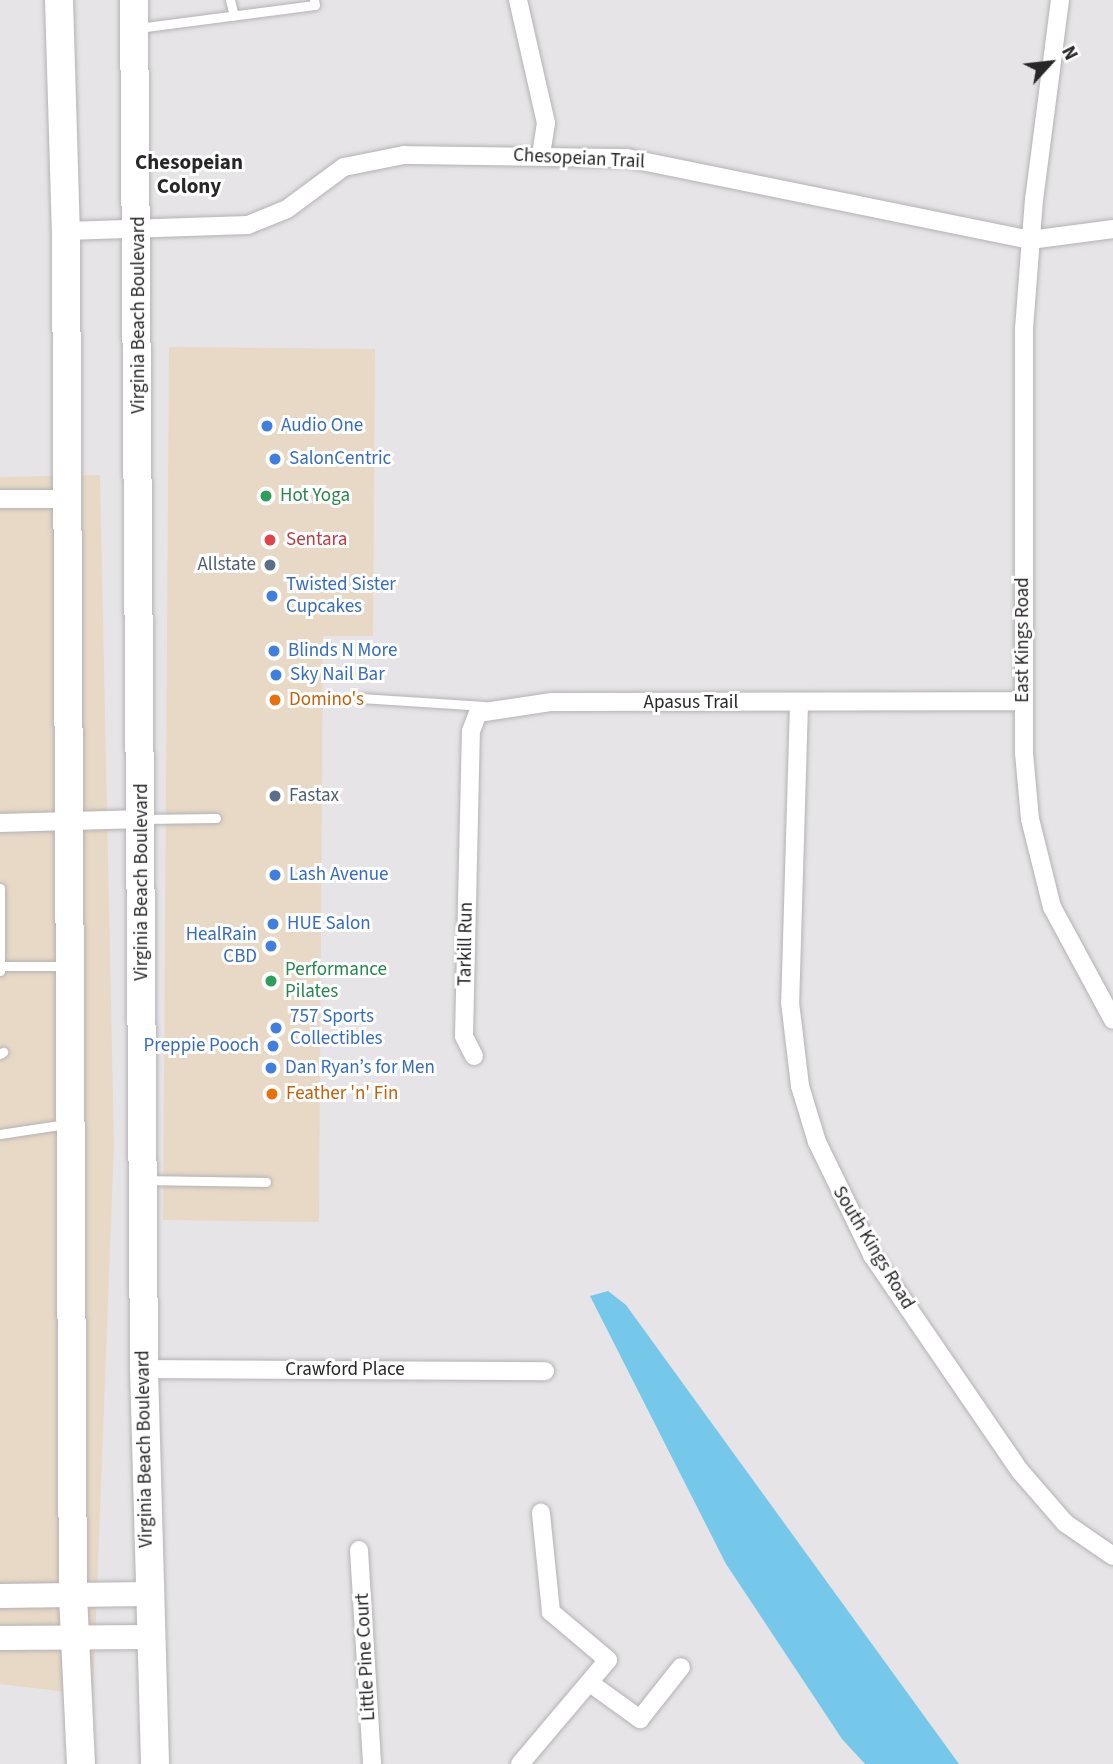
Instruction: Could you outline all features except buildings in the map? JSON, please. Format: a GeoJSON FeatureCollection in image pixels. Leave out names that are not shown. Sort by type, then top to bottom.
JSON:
{"type":"FeatureCollection","features":[{"type":"Feature","properties":{"kind":"main road"},"geometry":{"type":"LineString","coordinates":[[59,0],[66,231],[65,499],[73,1595],[81,1764]]}},
{"type":"Feature","properties":{"kind":"main road","name":"Virginia Beach Boulevard"},"geometry":{"type":"LineString","coordinates":[[134,0],[139,230],[144,1369],[148,1637],[155,1764]]}},
{"type":"Feature","properties":{"kind":"main road"},"geometry":{"type":"LineString","coordinates":[[0,1596],[148,1594]]}},
{"type":"Feature","properties":{"kind":"main road"},"geometry":{"type":"LineString","coordinates":[[0,1638],[148,1637]]}},
{"type":"Feature","properties":{"kind":"street"},"geometry":{"type":"LineString","coordinates":[[518,0],[546,123],[541,156]]}},
{"type":"Feature","properties":{"kind":"street","name":"East Kings Road"},"geometry":{"type":"LineString","coordinates":[[1060,0],[1030,240],[1023,701],[1039,866],[1066,939],[1113,1020]]}},
{"type":"Feature","properties":{"kind":"street","name":"Chesopeian Trail"},"geometry":{"type":"LineString","coordinates":[[66,231],[248,225],[287,209],[344,167],[370,160],[541,156],[626,158],[695,169],[1030,240],[1113,229]]}},
{"type":"Feature","properties":{"kind":"street"},"geometry":{"type":"LineString","coordinates":[[0,499],[65,499]]}},
{"type":"Feature","properties":{"kind":"street","name":"Apasus Trail"},"geometry":{"type":"LineString","coordinates":[[489,707],[1023,701]]}},
{"type":"Feature","properties":{"kind":"street","name":"South Kings Road"},"geometry":{"type":"LineString","coordinates":[[799,704],[790,1002],[800,1086],[817,1142],[872,1255],[1020,1471],[1066,1523],[1113,1556]]}},
{"type":"Feature","properties":{"kind":"street","name":"Tarkill Run"},"geometry":{"type":"LineString","coordinates":[[474,1056],[464,1036],[471,731],[489,707]]}},
{"type":"Feature","properties":{"kind":"street"},"geometry":{"type":"LineString","coordinates":[[0,823],[143,819]]}},
{"type":"Feature","properties":{"kind":"street","name":"Crawford Place"},"geometry":{"type":"LineString","coordinates":[[144,1369],[545,1371]]}},
{"type":"Feature","properties":{"kind":"street"},"geometry":{"type":"LineString","coordinates":[[520,1764],[608,1660],[551,1612],[541,1513]]}},
{"type":"Feature","properties":{"kind":"street","name":"Little Pine Court"},"geometry":{"type":"LineString","coordinates":[[359,1550],[372,1764]]}},
{"type":"Feature","properties":{"kind":"street"},"geometry":{"type":"LineString","coordinates":[[590,1682],[639,1719],[681,1667]]}},
{"type":"Feature","properties":{"kind":"lane"},"geometry":{"type":"LineString","coordinates":[[230,0],[234,16]]}},
{"type":"Feature","properties":{"kind":"lane"},"geometry":{"type":"LineString","coordinates":[[135,29],[315,5],[314,0]]}},
{"type":"Feature","properties":{"kind":"lane"},"geometry":{"type":"LineString","coordinates":[[361,698],[489,707]]}},
{"type":"Feature","properties":{"kind":"lane"},"geometry":{"type":"LineString","coordinates":[[143,819],[216,818]]}},
{"type":"Feature","properties":{"kind":"lane"},"geometry":{"type":"LineString","coordinates":[[0,888],[1,969],[70,966]]}},
{"type":"Feature","properties":{"kind":"lane"},"geometry":{"type":"LineString","coordinates":[[0,1134],[71,1124]]}},
{"type":"Feature","properties":{"kind":"lane"},"geometry":{"type":"LineString","coordinates":[[143,1180],[266,1182]]}},
{"type":"Feature","properties":{"kind":"shaded area"},"geometry":{"type":"Polygon","coordinates":[[[169,347],[375,349],[373,636],[323,636],[319,1222],[163,1220],[169,347]]]}},
{"type":"Feature","properties":{"kind":"shaded area"},"geometry":{"type":"Polygon","coordinates":[[[100,475],[114,1146],[93,1695],[0,1684],[0,477],[100,475]]]}},
{"type":"Feature","properties":{"kind":"water"},"geometry":{"type":"Polygon","coordinates":[[[608,1291],[626,1305],[959,1764],[865,1764],[842,1739],[726,1564],[590,1296],[608,1291]]]}},
{"type":"Feature","properties":{"kind":"place","name":"Audio One"},"geometry":{"type":"Point","coordinates":[267,426]}},
{"type":"Feature","properties":{"kind":"place","name":"SalonCentric"},"geometry":{"type":"Point","coordinates":[275,459]}},
{"type":"Feature","properties":{"kind":"place","name":"Hot Yoga"},"geometry":{"type":"Point","coordinates":[266,496]}},
{"type":"Feature","properties":{"kind":"place","name":"Sentara"},"geometry":{"type":"Point","coordinates":[270,540]}},
{"type":"Feature","properties":{"kind":"place","name":"Allstate"},"geometry":{"type":"Point","coordinates":[270,565]}},
{"type":"Feature","properties":{"kind":"place","name":"Twisted Sister Cupcakes"},"geometry":{"type":"Point","coordinates":[272,596]}},
{"type":"Feature","properties":{"kind":"place","name":"Blinds N More"},"geometry":{"type":"Point","coordinates":[274,651]}},
{"type":"Feature","properties":{"kind":"place","name":"Sky Nail Bar"},"geometry":{"type":"Point","coordinates":[276,675]}},
{"type":"Feature","properties":{"kind":"place","name":"Domino's"},"geometry":{"type":"Point","coordinates":[275,700]}},
{"type":"Feature","properties":{"kind":"place","name":"Fastax"},"geometry":{"type":"Point","coordinates":[275,796]}},
{"type":"Feature","properties":{"kind":"place","name":"Lash Avenue"},"geometry":{"type":"Point","coordinates":[275,875]}},
{"type":"Feature","properties":{"kind":"place","name":"HUE Salon"},"geometry":{"type":"Point","coordinates":[273,924]}},
{"type":"Feature","properties":{"kind":"place","name":"HealRain CBD"},"geometry":{"type":"Point","coordinates":[271,946]}},
{"type":"Feature","properties":{"kind":"place","name":"Performance Pilates"},"geometry":{"type":"Point","coordinates":[271,981]}},
{"type":"Feature","properties":{"kind":"place","name":"757 Sports Collectibles"},"geometry":{"type":"Point","coordinates":[276,1028]}},
{"type":"Feature","properties":{"kind":"place","name":"Preppie Pooch"},"geometry":{"type":"Point","coordinates":[273,1046]}},
{"type":"Feature","properties":{"kind":"place","name":"Dan Ryan’s for Men"},"geometry":{"type":"Point","coordinates":[271,1068]}},
{"type":"Feature","properties":{"kind":"place","name":"Feather 'n' Fin"},"geometry":{"type":"Point","coordinates":[272,1094]}},
{"type":"Feature","properties":{"kind":"district","name":"Chesopeian Colony"},"geometry":{"type":"Point","coordinates":[189,174]}}]}
